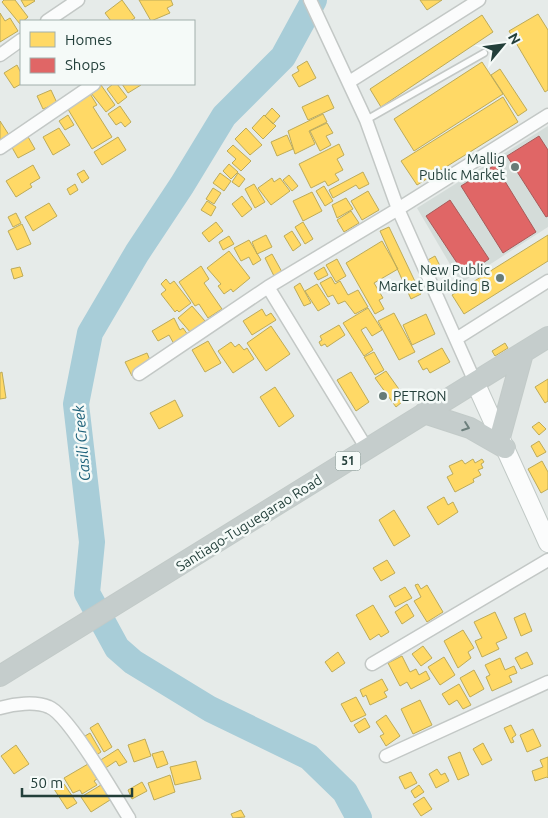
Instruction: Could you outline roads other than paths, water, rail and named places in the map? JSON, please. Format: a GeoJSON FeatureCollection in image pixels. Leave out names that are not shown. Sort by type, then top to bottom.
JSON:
{"type":"FeatureCollection","features":[{"type":"Feature","properties":{"kind":"highway","name":"Santiago-Tuguegarao Road"},"geometry":{"type":"LineString","coordinates":[[2,669],[33,656],[548,337]]}},
{"type":"Feature","properties":{"kind":"highway"},"geometry":{"type":"LineString","coordinates":[[424,413],[470,428],[502,443],[523,353]]}},
{"type":"Feature","properties":{"kind":"main road"},"geometry":{"type":"LineString","coordinates":[[475,382],[548,543]]}},
{"type":"Feature","properties":{"kind":"street"},"geometry":{"type":"LineString","coordinates":[[48,20],[78,0]]}},
{"type":"Feature","properties":{"kind":"street"},"geometry":{"type":"LineString","coordinates":[[310,0],[366,120],[398,209],[475,382]]}},
{"type":"Feature","properties":{"kind":"street"},"geometry":{"type":"LineString","coordinates":[[349,82],[479,0]]}},
{"type":"Feature","properties":{"kind":"street"},"geometry":{"type":"LineString","coordinates":[[0,55],[20,41]]}},
{"type":"Feature","properties":{"kind":"street"},"geometry":{"type":"LineString","coordinates":[[0,148],[93,85]]}},
{"type":"Feature","properties":{"kind":"street"},"geometry":{"type":"LineString","coordinates":[[139,374],[268,288],[548,115]]}},
{"type":"Feature","properties":{"kind":"street"},"geometry":{"type":"LineString","coordinates":[[456,339],[548,281]]}},
{"type":"Feature","properties":{"kind":"street"},"geometry":{"type":"LineString","coordinates":[[268,288],[367,448]]}},
{"type":"Feature","properties":{"kind":"street"},"geometry":{"type":"LineString","coordinates":[[372,664],[548,560]]}},
{"type":"Feature","properties":{"kind":"street"},"geometry":{"type":"LineString","coordinates":[[386,756],[548,682]]}},
{"type":"Feature","properties":{"kind":"street"},"geometry":{"type":"LineString","coordinates":[[0,708],[36,704],[50,707],[72,732],[130,818]]}},
{"type":"Feature","properties":{"kind":"lane"},"geometry":{"type":"LineString","coordinates":[[366,120],[484,53]]}},
{"type":"Feature","properties":{"kind":"waterway","name":"Casili Creek"},"geometry":{"type":"LineString","coordinates":[[314,0],[283,57],[224,116],[182,185],[137,253],[90,333],[76,404],[92,542],[87,593],[117,648],[133,662],[210,709],[309,757],[345,792],[359,818]]}},
{"type":"Feature","properties":{"kind":"place","name":"Mallig Public Market"},"geometry":{"type":"Point","coordinates":[515,167]}},
{"type":"Feature","properties":{"kind":"place","name":"New Public Market Building B"},"geometry":{"type":"Point","coordinates":[500,278]}},
{"type":"Feature","properties":{"kind":"place","name":"PETRON"},"geometry":{"type":"Point","coordinates":[383,396]}}]}
